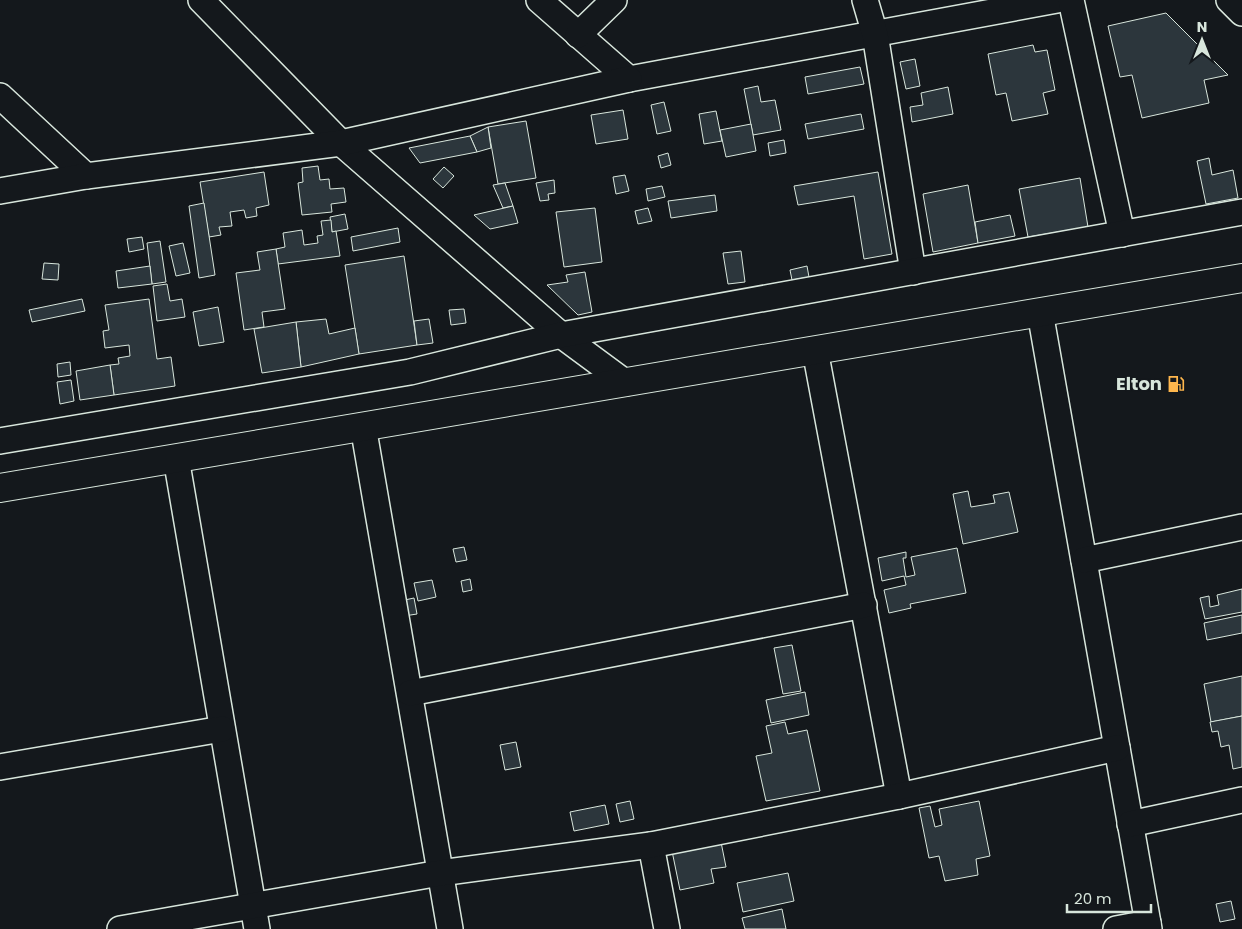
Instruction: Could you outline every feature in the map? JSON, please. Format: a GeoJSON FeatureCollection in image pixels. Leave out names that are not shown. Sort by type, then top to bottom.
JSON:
{"type":"FeatureCollection","features":[{"type":"Feature","properties":{"kind":"highway"},"geometry":{"type":"LineString","coordinates":[[0,488],[1242,278]]}},
{"type":"Feature","properties":{"kind":"street"},"geometry":{"type":"LineString","coordinates":[[201,0],[341,143],[561,336],[626,383]]}},
{"type":"Feature","properties":{"kind":"street"},"geometry":{"type":"LineString","coordinates":[[539,0],[629,79]]}},
{"type":"Feature","properties":{"kind":"street"},"geometry":{"type":"LineString","coordinates":[[578,35],[614,0]]}},
{"type":"Feature","properties":{"kind":"street"},"geometry":{"type":"LineString","coordinates":[[865,0],[875,34],[913,272]]}},
{"type":"Feature","properties":{"kind":"street"},"geometry":{"type":"LineString","coordinates":[[945,21],[965,0]]}},
{"type":"Feature","properties":{"kind":"street"},"geometry":{"type":"LineString","coordinates":[[0,191],[86,176],[341,143],[629,79],[1057,0]]}},
{"type":"Feature","properties":{"kind":"street"},"geometry":{"type":"LineString","coordinates":[[1071,0],[1122,234]]}},
{"type":"Feature","properties":{"kind":"street"},"geometry":{"type":"LineString","coordinates":[[1229,0],[1242,13]]}},
{"type":"Feature","properties":{"kind":"street"},"geometry":{"type":"LineString","coordinates":[[0,96],[86,176]]}},
{"type":"Feature","properties":{"kind":"street"},"geometry":{"type":"LineString","coordinates":[[0,441],[410,372],[561,336],[1242,212]]}},
{"type":"Feature","properties":{"kind":"street"},"geometry":{"type":"LineString","coordinates":[[1040,312],[1148,926],[1116,929]]}},
{"type":"Feature","properties":{"kind":"street"},"geometry":{"type":"LineString","coordinates":[[815,350],[899,796]]}},
{"type":"Feature","properties":{"kind":"street"},"geometry":{"type":"LineString","coordinates":[[362,426],[450,929]]}},
{"type":"Feature","properties":{"kind":"street"},"geometry":{"type":"LineString","coordinates":[[176,458],[257,929]]}},
{"type":"Feature","properties":{"kind":"street"},"geometry":{"type":"LineString","coordinates":[[1084,560],[1242,527]]}},
{"type":"Feature","properties":{"kind":"street"},"geometry":{"type":"LineString","coordinates":[[410,693],[864,605]]}},
{"type":"Feature","properties":{"kind":"street"},"geometry":{"type":"LineString","coordinates":[[0,768],[222,728]]}},
{"type":"Feature","properties":{"kind":"street"},"geometry":{"type":"LineString","coordinates":[[120,929],[253,904],[440,873],[651,845],[899,796],[1117,748]]}},
{"type":"Feature","properties":{"kind":"street"},"geometry":{"type":"LineString","coordinates":[[1130,824],[1242,800]]}},
{"type":"Feature","properties":{"kind":"street"},"geometry":{"type":"LineString","coordinates":[[651,845],[667,929]]}},
{"type":"Feature","properties":{"kind":"building"},"geometry":{"type":"Polygon","coordinates":[[[1166,13],[1228,75],[1204,80],[1209,103],[1142,118],[1132,75],[1120,77],[1108,26],[1166,13]]]}},
{"type":"Feature","properties":{"kind":"building"},"geometry":{"type":"Polygon","coordinates":[[[1033,45],[1035,52],[1047,50],[1055,90],[1043,93],[1048,114],[1012,121],[1006,93],[996,95],[988,54],[1033,45]]]}},
{"type":"Feature","properties":{"kind":"building"},"geometry":{"type":"Polygon","coordinates":[[[915,59],[920,86],[906,89],[900,62],[915,59]]]}},
{"type":"Feature","properties":{"kind":"building"},"geometry":{"type":"Polygon","coordinates":[[[860,67],[864,84],[808,94],[805,77],[860,67]]]}},
{"type":"Feature","properties":{"kind":"building"},"geometry":{"type":"Polygon","coordinates":[[[758,86],[761,102],[775,100],[781,130],[753,135],[744,89],[758,86]]]}},
{"type":"Feature","properties":{"kind":"building"},"geometry":{"type":"Polygon","coordinates":[[[948,87],[953,114],[912,122],[910,107],[923,105],[921,93],[948,87]]]}},
{"type":"Feature","properties":{"kind":"building"},"geometry":{"type":"Polygon","coordinates":[[[664,102],[671,131],[657,134],[651,105],[664,102]]]}},
{"type":"Feature","properties":{"kind":"building"},"geometry":{"type":"Polygon","coordinates":[[[623,110],[628,139],[596,144],[591,115],[623,110]]]}},
{"type":"Feature","properties":{"kind":"building"},"geometry":{"type":"Polygon","coordinates":[[[716,111],[722,141],[704,144],[699,114],[716,111]]]}},
{"type":"Feature","properties":{"kind":"building"},"geometry":{"type":"Polygon","coordinates":[[[861,114],[864,129],[808,139],[805,124],[861,114]]]}},
{"type":"Feature","properties":{"kind":"building"},"geometry":{"type":"Polygon","coordinates":[[[526,121],[536,178],[498,184],[488,127],[526,121]]]}},
{"type":"Feature","properties":{"kind":"building"},"geometry":{"type":"Polygon","coordinates":[[[751,124],[756,151],[726,157],[720,130],[751,124]]]}},
{"type":"Feature","properties":{"kind":"building"},"geometry":{"type":"Polygon","coordinates":[[[488,127],[491,148],[477,152],[470,136],[488,127]]]}},
{"type":"Feature","properties":{"kind":"building"},"geometry":{"type":"Polygon","coordinates":[[[470,136],[477,152],[420,163],[409,148],[470,136]]]}},
{"type":"Feature","properties":{"kind":"building"},"geometry":{"type":"Polygon","coordinates":[[[784,140],[786,153],[770,156],[768,143],[784,140]]]}},
{"type":"Feature","properties":{"kind":"building"},"geometry":{"type":"Polygon","coordinates":[[[668,153],[671,165],[661,168],[658,156],[668,153]]]}},
{"type":"Feature","properties":{"kind":"building"},"geometry":{"type":"Polygon","coordinates":[[[1209,158],[1212,175],[1233,170],[1238,198],[1206,204],[1197,161],[1209,158]]]}},
{"type":"Feature","properties":{"kind":"building"},"geometry":{"type":"Polygon","coordinates":[[[318,166],[320,180],[329,179],[330,189],[344,188],[346,202],[331,204],[332,212],[302,215],[298,183],[303,182],[302,168],[318,166]]]}},
{"type":"Feature","properties":{"kind":"building"},"geometry":{"type":"Polygon","coordinates":[[[444,167],[454,176],[443,188],[433,179],[444,167]]]}},
{"type":"Feature","properties":{"kind":"building"},"geometry":{"type":"Polygon","coordinates":[[[264,172],[269,205],[256,208],[257,216],[246,218],[244,210],[230,212],[232,226],[219,227],[221,235],[209,237],[200,182],[264,172]]]}},
{"type":"Feature","properties":{"kind":"building"},"geometry":{"type":"Polygon","coordinates":[[[878,172],[892,254],[864,259],[854,196],[798,205],[794,186],[878,172]]]}},
{"type":"Feature","properties":{"kind":"building"},"geometry":{"type":"Polygon","coordinates":[[[625,175],[629,191],[616,194],[613,177],[625,175]]]}},
{"type":"Feature","properties":{"kind":"building"},"geometry":{"type":"Polygon","coordinates":[[[1080,178],[1088,227],[1028,237],[1019,189],[1080,178]]]}},
{"type":"Feature","properties":{"kind":"building"},"geometry":{"type":"Polygon","coordinates":[[[554,180],[555,193],[548,194],[549,200],[540,201],[536,183],[554,180]]]}},
{"type":"Feature","properties":{"kind":"building"},"geometry":{"type":"Polygon","coordinates":[[[505,183],[513,206],[503,208],[493,185],[505,183]]]}},
{"type":"Feature","properties":{"kind":"building"},"geometry":{"type":"Polygon","coordinates":[[[968,185],[978,243],[933,252],[923,194],[968,185]]]}},
{"type":"Feature","properties":{"kind":"building"},"geometry":{"type":"Polygon","coordinates":[[[662,186],[665,197],[648,201],[646,189],[662,186]]]}},
{"type":"Feature","properties":{"kind":"building"},"geometry":{"type":"Polygon","coordinates":[[[715,195],[717,211],[671,218],[668,201],[715,195]]]}},
{"type":"Feature","properties":{"kind":"building"},"geometry":{"type":"Polygon","coordinates":[[[204,203],[215,275],[199,278],[189,206],[204,203]]]}},
{"type":"Feature","properties":{"kind":"building"},"geometry":{"type":"Polygon","coordinates":[[[513,206],[518,223],[490,229],[474,215],[513,206]]]}},
{"type":"Feature","properties":{"kind":"building"},"geometry":{"type":"Polygon","coordinates":[[[595,208],[602,262],[564,267],[556,212],[595,208]]]}},
{"type":"Feature","properties":{"kind":"building"},"geometry":{"type":"Polygon","coordinates":[[[648,208],[652,221],[638,224],[635,211],[648,208]]]}},
{"type":"Feature","properties":{"kind":"building"},"geometry":{"type":"Polygon","coordinates":[[[345,214],[348,229],[332,232],[330,217],[345,214]]]}},
{"type":"Feature","properties":{"kind":"building"},"geometry":{"type":"Polygon","coordinates":[[[1010,215],[1015,236],[978,243],[975,222],[1010,215]]]}},
{"type":"Feature","properties":{"kind":"building"},"geometry":{"type":"Polygon","coordinates":[[[331,220],[332,232],[336,231],[340,256],[278,264],[276,249],[285,247],[283,233],[302,230],[304,245],[318,243],[317,236],[323,235],[321,221],[331,220]]]}},
{"type":"Feature","properties":{"kind":"building"},"geometry":{"type":"Polygon","coordinates":[[[398,228],[400,242],[353,251],[351,237],[398,228]]]}},
{"type":"Feature","properties":{"kind":"building"},"geometry":{"type":"Polygon","coordinates":[[[142,237],[144,249],[129,252],[127,239],[142,237]]]}},
{"type":"Feature","properties":{"kind":"building"},"geometry":{"type":"Polygon","coordinates":[[[160,241],[166,282],[152,284],[147,243],[160,241]]]}},
{"type":"Feature","properties":{"kind":"building"},"geometry":{"type":"Polygon","coordinates":[[[183,243],[190,273],[176,276],[169,246],[183,243]]]}},
{"type":"Feature","properties":{"kind":"building"},"geometry":{"type":"Polygon","coordinates":[[[276,249],[285,309],[262,312],[264,327],[244,330],[236,273],[260,270],[257,252],[276,249]]]}},
{"type":"Feature","properties":{"kind":"building"},"geometry":{"type":"Polygon","coordinates":[[[741,251],[745,282],[728,284],[723,253],[741,251]]]}},
{"type":"Feature","properties":{"kind":"building"},"geometry":{"type":"Polygon","coordinates":[[[404,256],[417,345],[359,354],[345,265],[404,256]]]}},
{"type":"Feature","properties":{"kind":"building"},"geometry":{"type":"Polygon","coordinates":[[[44,263],[59,264],[58,280],[42,279],[44,263]]]}},
{"type":"Feature","properties":{"kind":"building"},"geometry":{"type":"Polygon","coordinates":[[[150,266],[152,284],[118,288],[116,271],[150,266]]]}},
{"type":"Feature","properties":{"kind":"building"},"geometry":{"type":"Polygon","coordinates":[[[807,266],[809,277],[792,280],[790,270],[807,266]]]}},
{"type":"Feature","properties":{"kind":"building"},"geometry":{"type":"Polygon","coordinates":[[[585,272],[592,312],[578,315],[547,285],[568,282],[566,275],[585,272]]]}},
{"type":"Feature","properties":{"kind":"building"},"geometry":{"type":"Polygon","coordinates":[[[167,284],[170,301],[182,299],[185,317],[157,321],[153,286],[167,284]]]}},
{"type":"Feature","properties":{"kind":"building"},"geometry":{"type":"Polygon","coordinates":[[[82,299],[85,311],[32,322],[29,310],[82,299]]]}},
{"type":"Feature","properties":{"kind":"building"},"geometry":{"type":"Polygon","coordinates":[[[149,299],[157,359],[171,357],[175,386],[114,395],[110,365],[119,364],[118,358],[130,356],[129,345],[105,348],[103,331],[109,330],[105,305],[149,299]]]}},
{"type":"Feature","properties":{"kind":"building"},"geometry":{"type":"Polygon","coordinates":[[[218,307],[224,342],[199,346],[193,312],[218,307]]]}},
{"type":"Feature","properties":{"kind":"building"},"geometry":{"type":"Polygon","coordinates":[[[464,309],[466,323],[451,325],[449,310],[464,309]]]}},
{"type":"Feature","properties":{"kind":"building"},"geometry":{"type":"Polygon","coordinates":[[[326,319],[329,334],[355,328],[359,354],[301,367],[296,322],[326,319]]]}},
{"type":"Feature","properties":{"kind":"building"},"geometry":{"type":"Polygon","coordinates":[[[429,319],[433,343],[417,345],[414,321],[429,319]]]}},
{"type":"Feature","properties":{"kind":"building"},"geometry":{"type":"Polygon","coordinates":[[[296,322],[301,367],[262,373],[254,329],[296,322]]]}},
{"type":"Feature","properties":{"kind":"building"},"geometry":{"type":"Polygon","coordinates":[[[70,362],[71,375],[58,377],[57,364],[70,362]]]}},
{"type":"Feature","properties":{"kind":"building"},"geometry":{"type":"Polygon","coordinates":[[[110,365],[114,395],[80,400],[76,371],[110,365]]]}},
{"type":"Feature","properties":{"kind":"building"},"geometry":{"type":"Polygon","coordinates":[[[71,380],[74,401],[60,404],[57,382],[71,380]]]}},
{"type":"Feature","properties":{"kind":"building"},"geometry":{"type":"Polygon","coordinates":[[[968,491],[971,507],[995,503],[993,495],[1009,492],[1018,532],[963,544],[953,494],[968,491]]]}},
{"type":"Feature","properties":{"kind":"building"},"geometry":{"type":"Polygon","coordinates":[[[464,547],[467,560],[456,562],[453,549],[464,547]]]}},
{"type":"Feature","properties":{"kind":"building"},"geometry":{"type":"Polygon","coordinates":[[[957,548],[966,593],[910,604],[911,608],[889,613],[884,590],[906,585],[904,576],[882,581],[878,558],[906,552],[906,558],[903,558],[906,577],[915,575],[911,557],[957,548]]]}},
{"type":"Feature","properties":{"kind":"building"},"geometry":{"type":"Polygon","coordinates":[[[470,579],[472,590],[463,592],[461,581],[470,579]]]}},
{"type":"Feature","properties":{"kind":"building"},"geometry":{"type":"Polygon","coordinates":[[[432,580],[436,597],[418,601],[414,583],[432,580]]]}},
{"type":"Feature","properties":{"kind":"building"},"geometry":{"type":"Polygon","coordinates":[[[1242,589],[1242,612],[1205,619],[1200,598],[1209,596],[1210,607],[1219,605],[1217,595],[1242,589]]]}},
{"type":"Feature","properties":{"kind":"building"},"geometry":{"type":"Polygon","coordinates":[[[414,598],[417,614],[404,616],[400,601],[414,598]]]}},
{"type":"Feature","properties":{"kind":"building"},"geometry":{"type":"Polygon","coordinates":[[[1242,615],[1242,633],[1207,640],[1204,623],[1242,615]]]}},
{"type":"Feature","properties":{"kind":"building"},"geometry":{"type":"Polygon","coordinates":[[[792,645],[801,691],[783,694],[774,648],[792,645]]]}},
{"type":"Feature","properties":{"kind":"building"},"geometry":{"type":"Polygon","coordinates":[[[1242,676],[1242,716],[1211,722],[1204,684],[1242,676]]]}},
{"type":"Feature","properties":{"kind":"building"},"geometry":{"type":"Polygon","coordinates":[[[805,692],[809,715],[771,723],[766,700],[805,692]]]}},
{"type":"Feature","properties":{"kind":"building"},"geometry":{"type":"Polygon","coordinates":[[[1242,716],[1242,767],[1233,769],[1229,745],[1221,747],[1218,731],[1212,732],[1210,722],[1242,716]]]}},
{"type":"Feature","properties":{"kind":"building"},"geometry":{"type":"Polygon","coordinates":[[[785,722],[788,734],[807,730],[820,791],[766,801],[756,756],[772,753],[766,726],[785,722]]]}},
{"type":"Feature","properties":{"kind":"building"},"geometry":{"type":"Polygon","coordinates":[[[516,742],[521,767],[505,770],[500,745],[516,742]]]}},
{"type":"Feature","properties":{"kind":"building"},"geometry":{"type":"Polygon","coordinates":[[[630,801],[634,819],[620,822],[616,804],[630,801]]]}},
{"type":"Feature","properties":{"kind":"building"},"geometry":{"type":"Polygon","coordinates":[[[979,801],[990,856],[976,859],[978,875],[945,881],[939,856],[929,858],[919,808],[930,806],[935,827],[942,825],[939,809],[979,801]]]}},
{"type":"Feature","properties":{"kind":"building"},"geometry":{"type":"Polygon","coordinates":[[[605,805],[609,824],[574,831],[570,812],[605,805]]]}},
{"type":"Feature","properties":{"kind":"building"},"geometry":{"type":"Polygon","coordinates":[[[721,842],[726,867],[711,869],[714,883],[680,890],[672,851],[721,842]]]}},
{"type":"Feature","properties":{"kind":"building"},"geometry":{"type":"Polygon","coordinates":[[[788,873],[794,901],[743,912],[737,883],[788,873]]]}},
{"type":"Feature","properties":{"kind":"building"},"geometry":{"type":"Polygon","coordinates":[[[1231,901],[1235,919],[1220,922],[1216,904],[1231,901]]]}},
{"type":"Feature","properties":{"kind":"building"},"geometry":{"type":"Polygon","coordinates":[[[782,909],[786,929],[745,929],[742,918],[782,909]]]}},
{"type":"Feature","properties":{"kind":"place","name":"Elton"},"geometry":{"type":"Point","coordinates":[1176,384]}}]}
